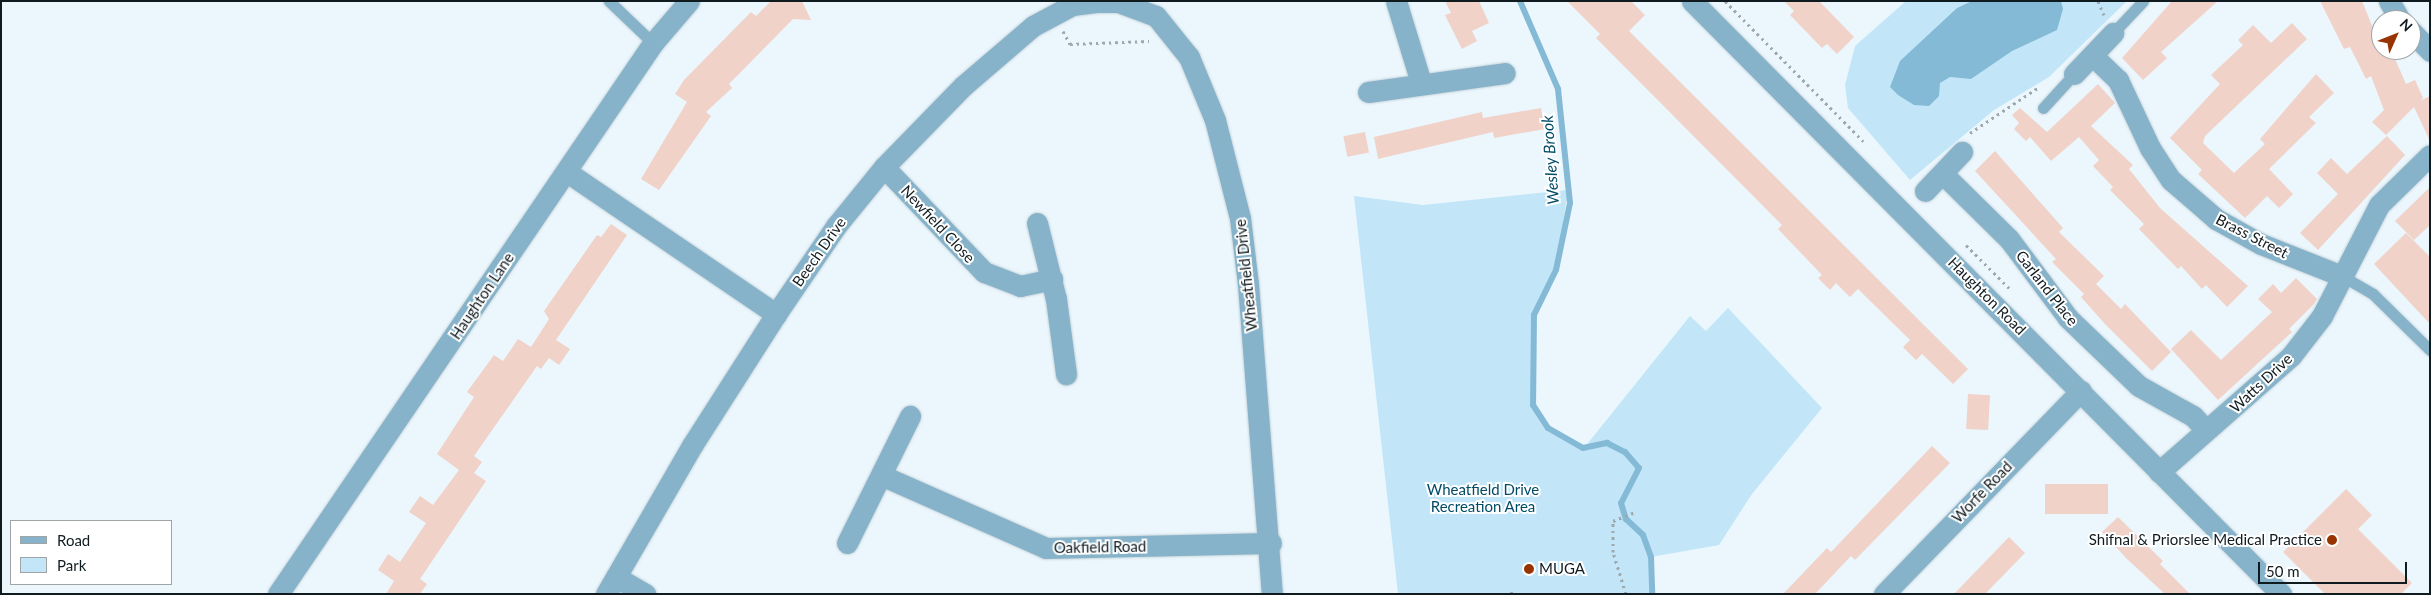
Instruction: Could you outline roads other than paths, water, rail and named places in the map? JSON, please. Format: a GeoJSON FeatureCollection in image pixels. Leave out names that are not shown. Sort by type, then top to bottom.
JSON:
{"type":"FeatureCollection","features":[{"type":"Feature","properties":{"kind":"street","name":"Haughton Lane"},"geometry":{"type":"LineString","coordinates":[[278,594],[653,43],[689,1]]}},
{"type":"Feature","properties":{"kind":"street"},"geometry":{"type":"LineString","coordinates":[[1396,1],[1421,83]]}},
{"type":"Feature","properties":{"kind":"street","name":"Haughton Road"},"geometry":{"type":"LineString","coordinates":[[1692,1],[2081,391],[2280,594]]}},
{"type":"Feature","properties":{"kind":"street","name":"Beech Drive"},"geometry":{"type":"LineString","coordinates":[[611,585],[776,314],[836,226],[884,167],[998,54],[1053,13],[1072,5],[1118,2]]}},
{"type":"Feature","properties":{"kind":"street","name":"Wheatfield Drive"},"geometry":{"type":"LineString","coordinates":[[1118,2],[1156,16],[1177,40],[1216,120],[1240,218],[1271,543],[1272,594]]}},
{"type":"Feature","properties":{"kind":"street"},"geometry":{"type":"LineString","coordinates":[[2074,74],[2113,33]]}},
{"type":"Feature","properties":{"kind":"street"},"geometry":{"type":"LineString","coordinates":[[2421,42],[2430,52]]}},
{"type":"Feature","properties":{"kind":"street","name":"Brass Street"},"geometry":{"type":"LineString","coordinates":[[2092,56],[2118,80],[2150,148],[2172,180],[2216,219],[2261,244],[2342,276]]}},
{"type":"Feature","properties":{"kind":"street"},"geometry":{"type":"LineString","coordinates":[[1368,92],[1421,83],[1505,73]]}},
{"type":"Feature","properties":{"kind":"street"},"geometry":{"type":"LineString","coordinates":[[1925,191],[1962,152]]}},
{"type":"Feature","properties":{"kind":"street","name":"Watts Drive"},"geometry":{"type":"LineString","coordinates":[[2159,472],[2205,429],[2240,406],[2291,356],[2322,316],[2379,206],[2430,155]]}},
{"type":"Feature","properties":{"kind":"street","name":"Newfield Close"},"geometry":{"type":"LineString","coordinates":[[884,167],[984,272],[1020,286],[1052,279]]}},
{"type":"Feature","properties":{"kind":"street"},"geometry":{"type":"LineString","coordinates":[[567,172],[776,314]]}},
{"type":"Feature","properties":{"kind":"street","name":"Garland Place"},"geometry":{"type":"LineString","coordinates":[[1943,174],[2009,239],[2068,318],[2140,386],[2193,416],[2205,429]]}},
{"type":"Feature","properties":{"kind":"street"},"geometry":{"type":"LineString","coordinates":[[1036,223],[1052,279],[1066,374]]}},
{"type":"Feature","properties":{"kind":"street","name":"Worfe Road"},"geometry":{"type":"LineString","coordinates":[[1884,594],[2081,391]]}},
{"type":"Feature","properties":{"kind":"street"},"geometry":{"type":"LineString","coordinates":[[847,543],[883,476],[910,416]]}},
{"type":"Feature","properties":{"kind":"street","name":"Oakfield Road"},"geometry":{"type":"LineString","coordinates":[[883,476],[1046,548],[1271,543]]}},
{"type":"Feature","properties":{"kind":"street"},"geometry":{"type":"LineString","coordinates":[[611,585],[645,594]]}},
{"type":"Feature","properties":{"kind":"lane"},"geometry":{"type":"LineString","coordinates":[[609,1],[653,43]]}},
{"type":"Feature","properties":{"kind":"lane"},"geometry":{"type":"LineString","coordinates":[[2113,33],[2143,1]]}},
{"type":"Feature","properties":{"kind":"lane"},"geometry":{"type":"LineString","coordinates":[[2043,108],[2074,74]]}},
{"type":"Feature","properties":{"kind":"lane"},"geometry":{"type":"LineString","coordinates":[[2342,276],[2373,294],[2430,350]]}},
{"type":"Feature","properties":{"kind":"waterway","name":"Wesley Brook"},"geometry":{"type":"LineString","coordinates":[[1520,1],[1558,89],[1570,203],[1556,270],[1534,315],[1533,405],[1548,428],[1583,448],[1607,443],[1625,452],[1639,468],[1621,503],[1626,519],[1643,535],[1651,557],[1652,594]]}},
{"type":"Feature","properties":{"kind":"place","name":"Shifnal & Priorslee Medical Practice"},"geometry":{"type":"Point","coordinates":[2332,540]}},
{"type":"Feature","properties":{"kind":"place","name":"MUGA"},"geometry":{"type":"Point","coordinates":[1529,569]}},
{"type":"Feature","properties":{"kind":"park label","name":"Wheatfield Drive Recreation Area"},"geometry":{"type":"Point","coordinates":[1483,498]}}]}
